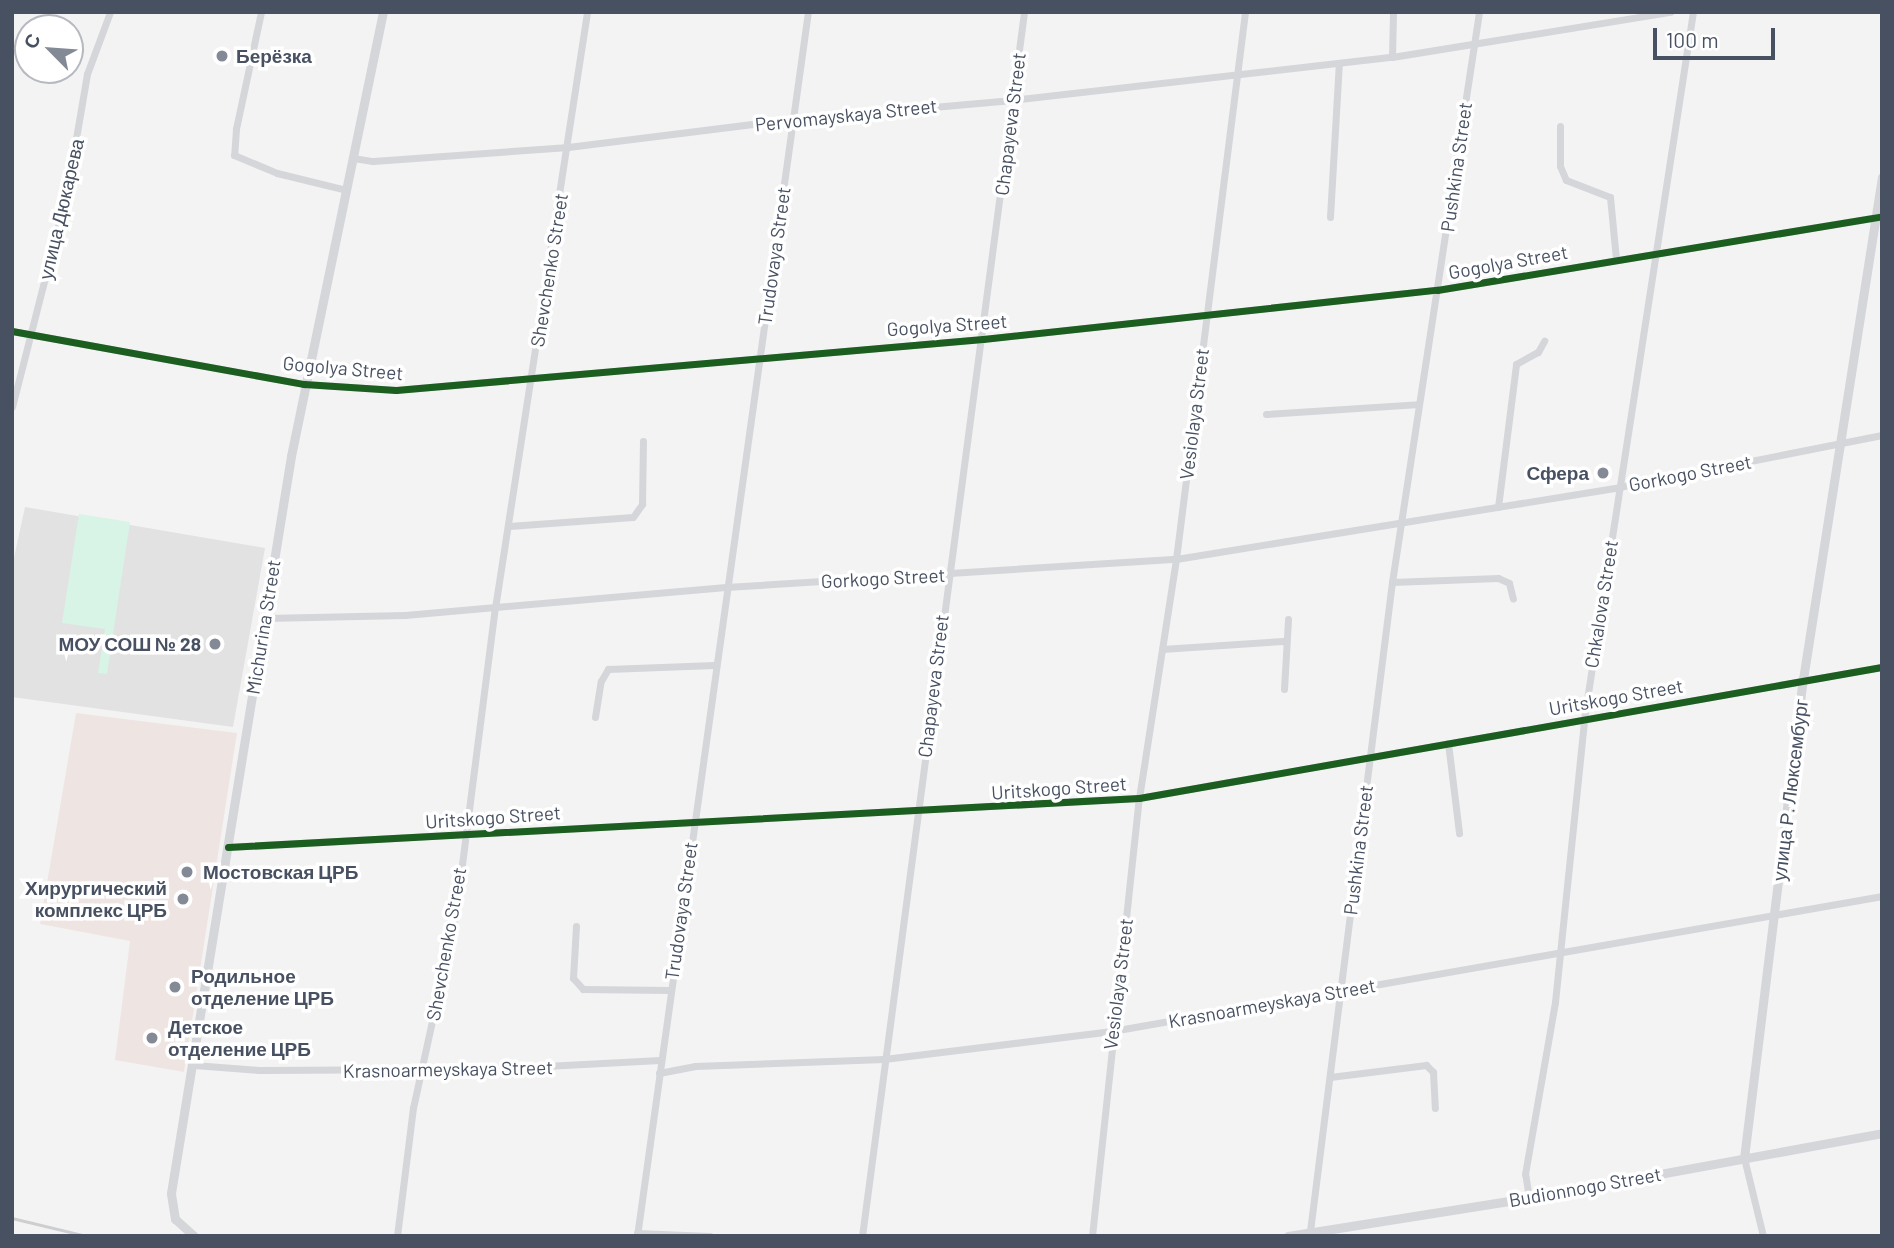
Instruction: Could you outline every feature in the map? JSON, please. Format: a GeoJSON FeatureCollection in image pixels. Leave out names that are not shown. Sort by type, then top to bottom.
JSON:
{"type":"FeatureCollection","features":[{"type":"Feature","properties":{"kind":"street","name":"улица Дюкарева"},"geometry":{"type":"LineString","coordinates":[[12,407],[67,191],[69,159],[79,132],[87,74],[110,12]]}},
{"type":"Feature","properties":{"kind":"street"},"geometry":{"type":"LineString","coordinates":[[261,12],[236,129],[234,155],[277,173],[346,190]]}},
{"type":"Feature","properties":{"kind":"street","name":"Michurina Street"},"geometry":{"type":"LineString","coordinates":[[194,1236],[175,1219],[171,1193],[304,384],[383,12]]}},
{"type":"Feature","properties":{"kind":"street","name":"Shevchenko Street"},"geometry":{"type":"LineString","coordinates":[[397,1236],[421,1066],[442,991],[495,608],[534,377],[587,12]]}},
{"type":"Feature","properties":{"kind":"street","name":"Trudovaya Street"},"geometry":{"type":"LineString","coordinates":[[637,1234],[714,665],[808,12]]}},
{"type":"Feature","properties":{"kind":"street","name":"Chapayeva Street"},"geometry":{"type":"LineString","coordinates":[[862,1236],[947,574],[984,339],[1024,12]]}},
{"type":"Feature","properties":{"kind":"street","name":"Vesiolaya Street"},"geometry":{"type":"LineString","coordinates":[[1092,1236],[1139,798],[1177,559],[1245,12]]}},
{"type":"Feature","properties":{"kind":"street"},"geometry":{"type":"LineString","coordinates":[[1392,57],[1393,12]]}},
{"type":"Feature","properties":{"kind":"street","name":"Pushkina Street"},"geometry":{"type":"LineString","coordinates":[[1310,1231],[1392,582],[1479,12]]}},
{"type":"Feature","properties":{"kind":"street","name":"Pervomayskaya Street"},"geometry":{"type":"LineString","coordinates":[[353,158],[373,161],[568,147],[793,120],[1012,100],[1392,57],[1474,46],[1563,27],[1670,12]]}},
{"type":"Feature","properties":{"kind":"street","name":"Chkalova Street"},"geometry":{"type":"LineString","coordinates":[[1529,1198],[1525,1174],[1555,1002],[1584,719],[1693,12]]}},
{"type":"Feature","properties":{"kind":"street"},"geometry":{"type":"LineString","coordinates":[[1330,217],[1339,62]]}},
{"type":"Feature","properties":{"kind":"street"},"geometry":{"type":"LineString","coordinates":[[1560,126],[1560,166],[1566,180],[1610,197],[1616,258]]}},
{"type":"Feature","properties":{"kind":"street","name":"улица Р. Люксембург"},"geometry":{"type":"LineString","coordinates":[[1763,1236],[1744,1158],[1776,916],[1803,679],[1879,217],[1882,177]]}},
{"type":"Feature","properties":{"kind":"street","name":"Gogolya Street"},"geometry":{"type":"LineString","coordinates":[[12,331],[304,384],[396,390],[984,339],[1437,290],[1657,251],[1879,217]]}},
{"type":"Feature","properties":{"kind":"street"},"geometry":{"type":"LineString","coordinates":[[1498,507],[1516,364],[1538,352],[1544,341]]}},
{"type":"Feature","properties":{"kind":"street"},"geometry":{"type":"LineString","coordinates":[[1266,414],[1419,404]]}},
{"type":"Feature","properties":{"kind":"street","name":"Gorkogo Street"},"geometry":{"type":"LineString","coordinates":[[265,618],[495,608],[726,587],[1177,559],[1619,487],[1882,435]]}},
{"type":"Feature","properties":{"kind":"street"},"geometry":{"type":"LineString","coordinates":[[509,526],[634,517],[642,504],[643,441]]}},
{"type":"Feature","properties":{"kind":"street"},"geometry":{"type":"LineString","coordinates":[[1392,582],[1498,578],[1509,583],[1513,599]]}},
{"type":"Feature","properties":{"kind":"street"},"geometry":{"type":"LineString","coordinates":[[1283,689],[1284,641],[1288,618]]}},
{"type":"Feature","properties":{"kind":"street"},"geometry":{"type":"LineString","coordinates":[[1162,649],[1284,641]]}},
{"type":"Feature","properties":{"kind":"street"},"geometry":{"type":"LineString","coordinates":[[595,717],[601,681],[608,669],[714,665]]}},
{"type":"Feature","properties":{"kind":"street","name":"Uritskogo Street"},"geometry":{"type":"LineString","coordinates":[[228,847],[694,820],[916,813],[1139,798],[1882,667]]}},
{"type":"Feature","properties":{"kind":"street"},"geometry":{"type":"LineString","coordinates":[[1448,743],[1459,833]]}},
{"type":"Feature","properties":{"kind":"street","name":"Krasnoarmeyskaya Street"},"geometry":{"type":"LineString","coordinates":[[659,1073],[695,1066],[884,1059],[1112,1031],[1882,896]]}},
{"type":"Feature","properties":{"kind":"street","name":"Trudovaya Street"},"geometry":{"type":"LineString","coordinates":[[576,926],[573,978],[583,989],[669,990]]}},
{"type":"Feature","properties":{"kind":"street","name":"Krasnoarmeyskaya Street"},"geometry":{"type":"LineString","coordinates":[[194,1065],[259,1070],[421,1066],[501,1069],[660,1060]]}},
{"type":"Feature","properties":{"kind":"street"},"geometry":{"type":"LineString","coordinates":[[1330,1077],[1426,1065],[1433,1072],[1436,1108]]}},
{"type":"Feature","properties":{"kind":"street","name":"Budionnogo Street"},"geometry":{"type":"LineString","coordinates":[[1287,1236],[1529,1198],[1882,1133]]}},
{"type":"Feature","properties":{"kind":"street"},"geometry":{"type":"LineString","coordinates":[[637,1234],[710,1236]]}},
{"type":"Feature","properties":{"kind":"shaded area"},"geometry":{"type":"Polygon","coordinates":[[[25,507],[265,548],[233,727],[12,697],[12,567],[25,507]]]}},
{"type":"Feature","properties":{"kind":"shaded area"},"geometry":{"type":"Polygon","coordinates":[[[76,713],[237,733],[184,1072],[115,1060],[130,941],[40,924],[76,713]]]}},
{"type":"Feature","properties":{"kind":"green space"},"geometry":{"type":"Polygon","coordinates":[[[79,514],[130,522],[107,674],[98,673],[105,629],[62,623],[79,514]]]}},
{"type":"Feature","properties":{"kind":"railway"},"geometry":{"type":"LineString","coordinates":[[12,1218],[87,1236]]}},
{"type":"Feature","properties":{"kind":"cycle path"},"geometry":{"type":"LineString","coordinates":[[12,331],[304,384],[396,390],[983,339],[1437,290],[1882,216]]}},
{"type":"Feature","properties":{"kind":"cycle path"},"geometry":{"type":"LineString","coordinates":[[228,847],[1139,798],[1882,667]]}},
{"type":"Feature","properties":{"kind":"place","name":"Берёзка"},"geometry":{"type":"Point","coordinates":[222,56]}},
{"type":"Feature","properties":{"kind":"place","name":"Сфера"},"geometry":{"type":"Point","coordinates":[1603,473]}},
{"type":"Feature","properties":{"kind":"place","name":"МОУ СОШ № 28"},"geometry":{"type":"Point","coordinates":[215,644]}},
{"type":"Feature","properties":{"kind":"place","name":"Мостовская ЦРБ"},"geometry":{"type":"Point","coordinates":[187,872]}},
{"type":"Feature","properties":{"kind":"place","name":"Хирургический комплекс ЦРБ"},"geometry":{"type":"Point","coordinates":[183,899]}},
{"type":"Feature","properties":{"kind":"place","name":"Родильное отделение ЦРБ"},"geometry":{"type":"Point","coordinates":[175,987]}},
{"type":"Feature","properties":{"kind":"place","name":"Детское отделение ЦРБ"},"geometry":{"type":"Point","coordinates":[152,1038]}}]}
